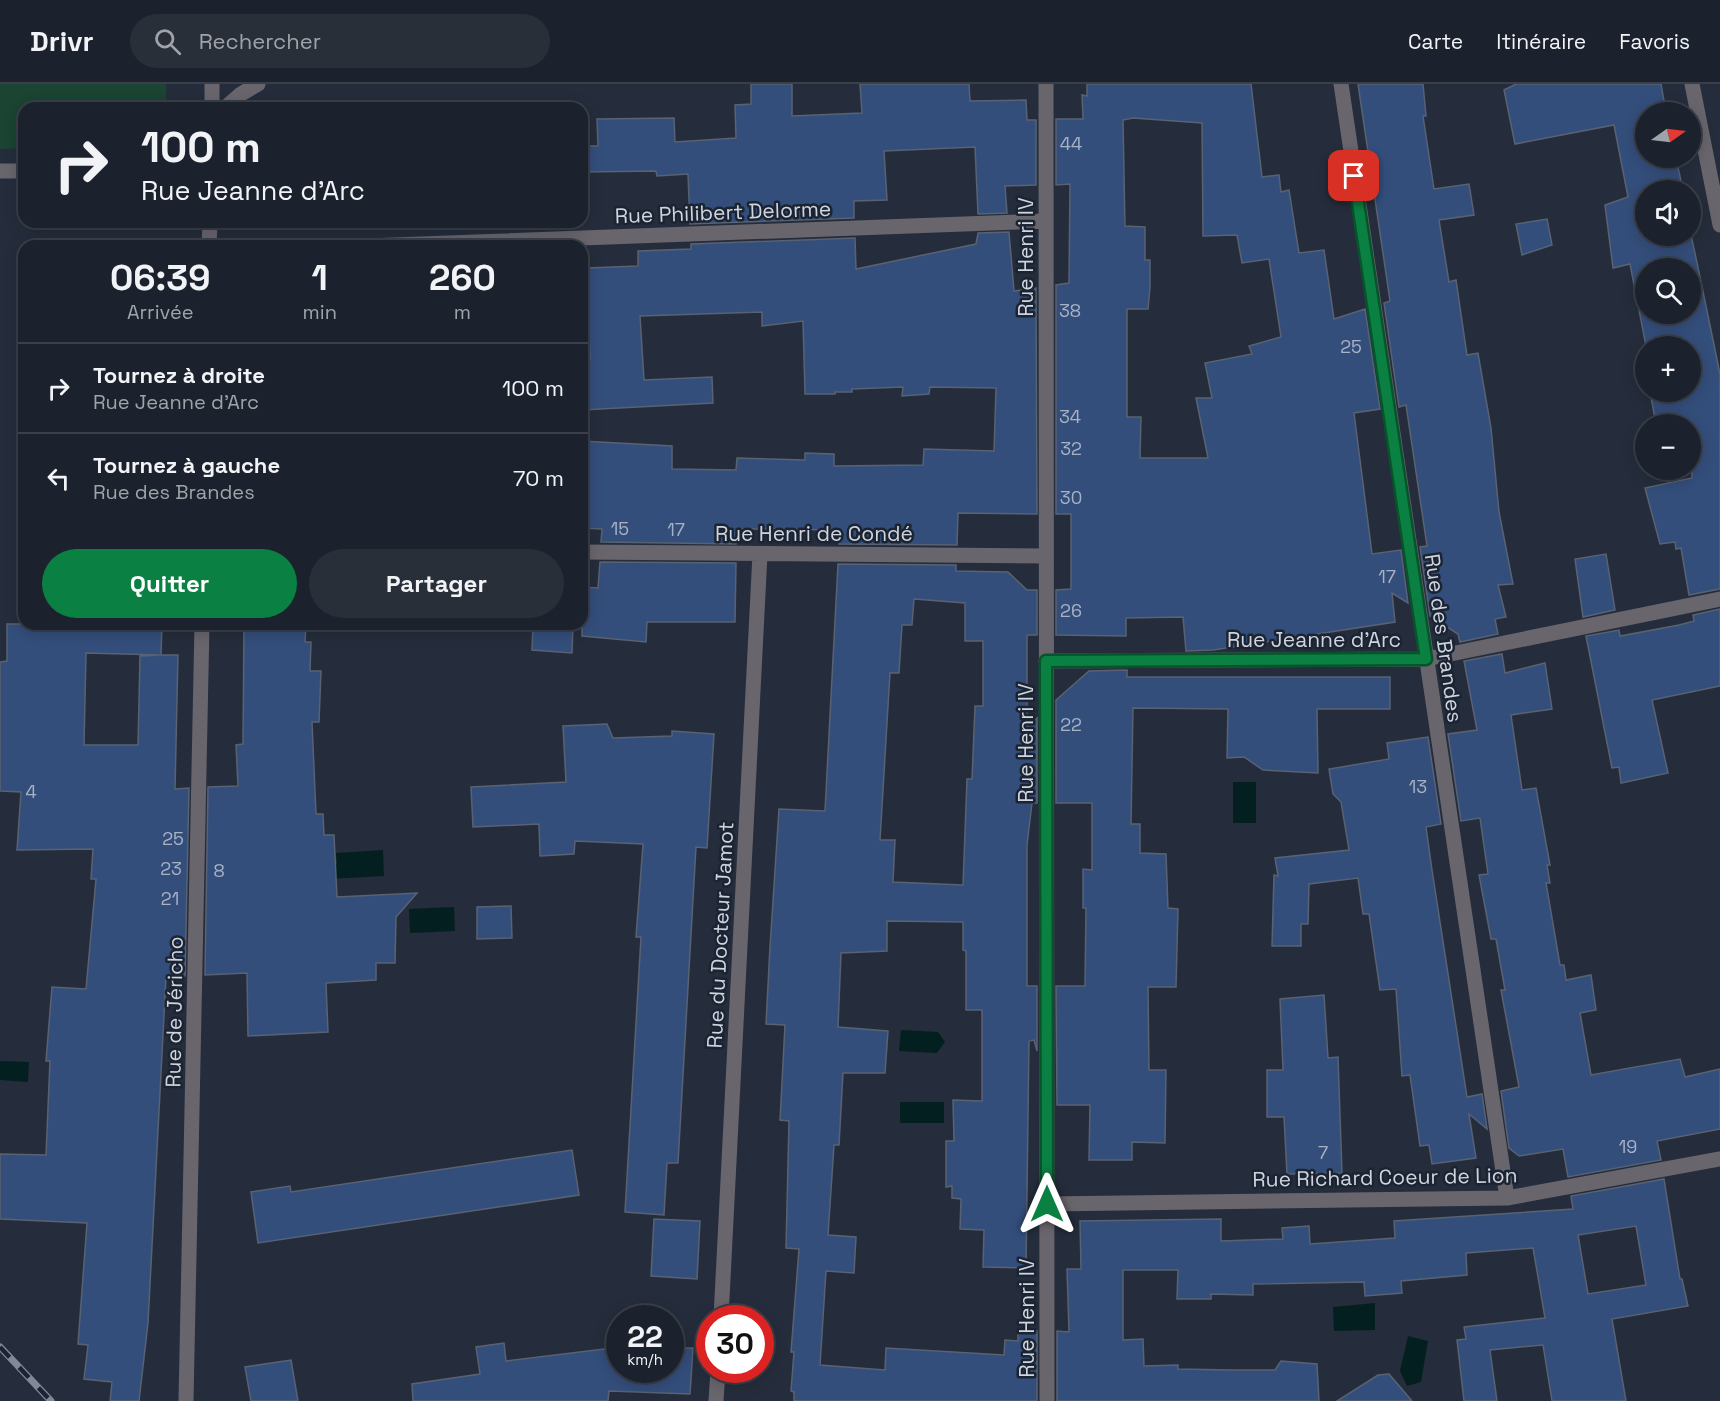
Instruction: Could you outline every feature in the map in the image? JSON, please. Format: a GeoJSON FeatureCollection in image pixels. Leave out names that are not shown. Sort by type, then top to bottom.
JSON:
{"type":"FeatureCollection","features":[{"type":"Feature","properties":{"kind":"street"},"geometry":{"type":"LineString","coordinates":[[212,84],[212,102]]}},
{"type":"Feature","properties":{"kind":"street"},"geometry":{"type":"LineString","coordinates":[[232,102],[258,84]]}},
{"type":"Feature","properties":{"kind":"street","name":"Rue Henri IV"},"geometry":{"type":"LineString","coordinates":[[1046,84],[1047,1401]]}},
{"type":"Feature","properties":{"kind":"street","name":"Rue des Brandes"},"geometry":{"type":"LineString","coordinates":[[1341,84],[1507,1198]]}},
{"type":"Feature","properties":{"kind":"street"},"geometry":{"type":"LineString","coordinates":[[1692,84],[1720,225]]}},
{"type":"Feature","properties":{"kind":"street"},"geometry":{"type":"LineString","coordinates":[[0,171],[18,171]]}},
{"type":"Feature","properties":{"kind":"street","name":"Rue Philibert Delorme"},"geometry":{"type":"LineString","coordinates":[[529,240],[1046,221]]}},
{"type":"Feature","properties":{"kind":"street","name":"Rue Henri de Condé"},"geometry":{"type":"LineString","coordinates":[[588,552],[1046,555]]}},
{"type":"Feature","properties":{"kind":"street","name":"Rue du Docteur Jamot"},"geometry":{"type":"LineString","coordinates":[[722,1305],[760,554]]}},
{"type":"Feature","properties":{"kind":"street","name":"Rue Jeanne d'Arc"},"geometry":{"type":"LineString","coordinates":[[1046,661],[1426,659],[1720,599]]}},
{"type":"Feature","properties":{"kind":"street","name":"Rue de Jéricho"},"geometry":{"type":"LineString","coordinates":[[186,1401],[202,630]]}},
{"type":"Feature","properties":{"kind":"street","name":"Rue Richard Coeur de Lion"},"geometry":{"type":"LineString","coordinates":[[1047,1204],[1507,1198],[1720,1159]]}},
{"type":"Feature","properties":{"kind":"street"},"geometry":{"type":"LineString","coordinates":[[716,1401],[717,1383]]}},
{"type":"Feature","properties":{"kind":"green space"},"geometry":{"type":"Polygon","coordinates":[[[0,84],[166,84],[166,102],[18,102],[18,148],[0,149],[0,84]]]}},
{"type":"Feature","properties":{"kind":"shaded area"},"geometry":{"type":"Polygon","coordinates":[[[1233,782],[1256,782],[1256,823],[1233,823],[1233,782]]]}},
{"type":"Feature","properties":{"kind":"shaded area"},"geometry":{"type":"Polygon","coordinates":[[[383,850],[384,876],[327,879],[327,865],[337,864],[336,853],[383,850]]]}},
{"type":"Feature","properties":{"kind":"shaded area"},"geometry":{"type":"Polygon","coordinates":[[[454,907],[455,931],[410,933],[409,909],[454,907]]]}},
{"type":"Feature","properties":{"kind":"shaded area"},"geometry":{"type":"Polygon","coordinates":[[[901,1030],[938,1032],[945,1042],[937,1053],[899,1051],[901,1030]]]}},
{"type":"Feature","properties":{"kind":"shaded area"},"geometry":{"type":"Polygon","coordinates":[[[0,1061],[29,1062],[28,1082],[0,1080],[0,1061]]]}},
{"type":"Feature","properties":{"kind":"shaded area"},"geometry":{"type":"Polygon","coordinates":[[[900,1102],[944,1102],[944,1123],[900,1123],[900,1102]]]}},
{"type":"Feature","properties":{"kind":"shaded area"},"geometry":{"type":"Polygon","coordinates":[[[1375,1303],[1375,1330],[1334,1331],[1333,1307],[1375,1303]]]}},
{"type":"Feature","properties":{"kind":"shaded area"},"geometry":{"type":"Polygon","coordinates":[[[1408,1336],[1428,1341],[1421,1382],[1407,1386],[1400,1371],[1408,1336]]]}},
{"type":"Feature","properties":{"kind":"building"},"geometry":{"type":"Polygon","coordinates":[[[751,84],[792,84],[792,116],[862,113],[860,84],[969,84],[970,101],[1026,100],[1027,120],[1036,120],[1036,185],[1005,186],[1007,213],[978,214],[975,147],[884,151],[887,200],[854,201],[854,218],[690,224],[688,174],[657,176],[656,171],[588,172],[588,146],[598,146],[597,119],[674,118],[675,142],[736,138],[735,105],[751,104],[751,84]]]}},
{"type":"Feature","properties":{"kind":"building"},"geometry":{"type":"Polygon","coordinates":[[[1087,84],[1251,84],[1262,177],[1279,175],[1281,192],[1289,190],[1299,253],[1324,250],[1334,319],[1365,309],[1380,409],[1354,413],[1372,554],[1401,550],[1408,603],[1392,593],[1395,622],[1213,650],[1186,651],[1183,617],[1126,618],[1126,636],[1056,635],[1056,590],[1071,589],[1071,514],[1056,514],[1056,285],[1069,283],[1070,184],[1056,185],[1056,119],[1083,119],[1082,95],[1087,96],[1087,84]],[[1133,118],[1123,120],[1125,226],[1145,227],[1145,260],[1150,260],[1148,309],[1127,309],[1127,417],[1141,417],[1140,458],[1208,458],[1196,398],[1212,398],[1205,363],[1252,354],[1249,346],[1281,337],[1269,259],[1242,263],[1237,235],[1203,236],[1202,123],[1133,118]]]}},
{"type":"Feature","properties":{"kind":"building"},"geometry":{"type":"Polygon","coordinates":[[[1358,84],[1423,84],[1426,116],[1423,116],[1434,189],[1469,184],[1474,215],[1439,220],[1449,282],[1456,280],[1467,355],[1478,353],[1491,428],[1499,512],[1513,584],[1498,585],[1506,617],[1495,619],[1498,634],[1460,642],[1458,634],[1430,616],[1420,547],[1427,546],[1406,405],[1399,407],[1384,303],[1390,301],[1358,84]]]}},
{"type":"Feature","properties":{"kind":"building"},"geometry":{"type":"Polygon","coordinates":[[[1516,84],[1661,84],[1664,102],[1635,102],[1635,168],[1678,168],[1681,180],[1635,180],[1635,246],[1693,246],[1696,258],[1635,258],[1635,290],[1630,264],[1613,268],[1605,205],[1628,197],[1614,125],[1515,144],[1504,90],[1516,84]]]}},
{"type":"Feature","properties":{"kind":"building"},"geometry":{"type":"Polygon","coordinates":[[[1547,219],[1552,245],[1522,255],[1516,224],[1547,219]]]}},
{"type":"Feature","properties":{"kind":"building"},"geometry":{"type":"Polygon","coordinates":[[[1009,232],[1014,291],[1036,288],[1037,514],[958,513],[957,545],[839,544],[840,530],[768,529],[737,529],[736,544],[601,542],[602,529],[588,528],[588,441],[672,446],[672,469],[736,470],[737,458],[805,460],[805,453],[834,454],[834,466],[923,465],[924,449],[994,451],[996,388],[930,387],[929,394],[902,396],[903,387],[852,389],[852,392],[835,392],[835,394],[805,394],[803,321],[762,326],[762,312],[640,316],[644,380],[712,377],[713,403],[588,410],[588,360],[590,360],[588,268],[638,266],[638,251],[691,249],[691,244],[855,238],[856,269],[976,244],[978,233],[1009,232]]]}},
{"type":"Feature","properties":{"kind":"building"},"geometry":{"type":"Polygon","coordinates":[[[1701,282],[1720,374],[1720,589],[1689,595],[1681,548],[1676,549],[1675,542],[1660,544],[1645,488],[1683,480],[1701,480],[1701,414],[1654,414],[1652,402],[1701,402],[1701,336],[1644,336],[1642,324],[1701,324],[1701,282]]]}},
{"type":"Feature","properties":{"kind":"building"},"geometry":{"type":"Polygon","coordinates":[[[1606,554],[1615,610],[1583,617],[1575,559],[1606,554]]]}},
{"type":"Feature","properties":{"kind":"building"},"geometry":{"type":"Polygon","coordinates":[[[600,562],[736,563],[735,622],[647,622],[646,642],[582,636],[582,630],[588,630],[588,587],[598,588],[600,562]]]}},
{"type":"Feature","properties":{"kind":"building"},"geometry":{"type":"Polygon","coordinates":[[[838,564],[956,565],[956,571],[1008,572],[1027,590],[1037,590],[1037,635],[1027,635],[1027,727],[1037,718],[1037,803],[1032,803],[1027,845],[1027,986],[1037,986],[1037,1051],[1034,1040],[1029,1041],[1026,1268],[983,1267],[984,1230],[960,1229],[961,1199],[952,1198],[952,1186],[946,1187],[946,1141],[954,1141],[953,1100],[982,1101],[982,1010],[966,1010],[966,951],[963,950],[963,922],[887,921],[887,951],[841,953],[838,1027],[888,1031],[885,1073],[843,1073],[839,1145],[834,1145],[828,1235],[856,1237],[854,1273],[826,1271],[820,1365],[885,1370],[886,1348],[1004,1355],[1005,1340],[1018,1341],[1018,1330],[1037,1331],[1037,1401],[794,1401],[794,1392],[791,1391],[794,1352],[791,1352],[799,1249],[786,1248],[789,1121],[780,1120],[785,1025],[766,1024],[770,947],[779,809],[825,811],[838,564]],[[914,599],[912,625],[902,625],[899,673],[890,673],[880,840],[895,840],[893,882],[963,885],[967,779],[972,779],[975,706],[983,706],[983,641],[965,641],[965,603],[914,599]]]}},
{"type":"Feature","properties":{"kind":"building"},"geometry":{"type":"Polygon","coordinates":[[[1720,609],[1720,686],[1652,700],[1668,773],[1621,783],[1619,767],[1612,768],[1586,636],[1619,630],[1620,636],[1679,625],[1694,621],[1693,615],[1720,609]]]}},
{"type":"Feature","properties":{"kind":"building"},"geometry":{"type":"Polygon","coordinates":[[[7,624],[18,624],[18,630],[162,630],[161,655],[178,655],[175,789],[189,788],[185,976],[166,977],[148,1323],[139,1401],[110,1401],[112,1382],[84,1379],[88,1345],[78,1344],[87,1223],[0,1219],[0,1154],[46,1155],[50,1061],[46,1061],[52,987],[86,989],[96,879],[91,879],[93,849],[17,850],[21,792],[0,791],[0,662],[7,661],[7,624]],[[86,653],[84,745],[138,745],[140,656],[161,655],[86,653]]]}},
{"type":"Feature","properties":{"kind":"building"},"geometry":{"type":"Polygon","coordinates":[[[244,630],[306,630],[305,642],[311,642],[310,671],[321,671],[319,722],[312,722],[316,814],[323,814],[324,835],[334,835],[337,897],[417,893],[396,917],[395,963],[376,963],[376,980],[326,983],[328,1032],[248,1036],[247,973],[205,975],[208,787],[238,786],[236,745],[243,744],[244,630]]]}},
{"type":"Feature","properties":{"kind":"building"},"geometry":{"type":"Polygon","coordinates":[[[533,630],[573,630],[572,653],[532,650],[533,630]]]}},
{"type":"Feature","properties":{"kind":"building"},"geometry":{"type":"Polygon","coordinates":[[[1502,654],[1505,673],[1545,663],[1552,709],[1511,715],[1522,790],[1536,788],[1550,865],[1547,865],[1550,883],[1546,883],[1560,965],[1564,965],[1566,980],[1591,975],[1596,1010],[1580,1013],[1591,1075],[1680,1059],[1685,1077],[1720,1069],[1720,1129],[1657,1141],[1661,1160],[1568,1177],[1563,1149],[1519,1156],[1509,1148],[1501,1091],[1519,1087],[1501,990],[1505,990],[1496,939],[1491,939],[1479,875],[1488,874],[1480,818],[1461,821],[1448,734],[1477,730],[1464,661],[1502,654]]]}},
{"type":"Feature","properties":{"kind":"building"},"geometry":{"type":"Polygon","coordinates":[[[1127,670],[1127,677],[1390,677],[1390,709],[1317,709],[1318,773],[1263,770],[1244,757],[1227,758],[1228,709],[1133,708],[1131,824],[1140,824],[1140,853],[1166,854],[1168,908],[1178,909],[1176,987],[1148,987],[1149,1070],[1166,1070],[1165,1143],[1132,1142],[1132,1160],[1089,1160],[1090,1105],[1057,1105],[1056,986],[1085,986],[1086,908],[1083,908],[1083,869],[1092,870],[1092,803],[1056,803],[1056,700],[1089,671],[1127,670]]]}},
{"type":"Feature","properties":{"kind":"building"},"geometry":{"type":"Polygon","coordinates":[[[607,724],[613,738],[672,736],[672,731],[714,734],[707,848],[696,847],[678,1163],[667,1163],[664,1215],[625,1212],[641,937],[636,937],[643,844],[575,841],[574,854],[540,856],[539,824],[473,827],[471,787],[566,782],[563,726],[607,724]]]}},
{"type":"Feature","properties":{"kind":"building"},"geometry":{"type":"Polygon","coordinates":[[[1428,737],[1441,824],[1426,827],[1432,870],[1467,1097],[1482,1094],[1487,1129],[1469,1114],[1476,1158],[1432,1164],[1429,1145],[1420,1146],[1410,1075],[1402,1076],[1396,989],[1380,990],[1369,914],[1363,914],[1358,878],[1309,884],[1308,924],[1301,924],[1301,946],[1272,946],[1274,875],[1278,876],[1275,858],[1349,850],[1341,802],[1333,794],[1329,769],[1389,759],[1387,743],[1428,737]]]}},
{"type":"Feature","properties":{"kind":"building"},"geometry":{"type":"Polygon","coordinates":[[[511,906],[512,938],[477,939],[477,907],[511,906]]]}},
{"type":"Feature","properties":{"kind":"building"},"geometry":{"type":"Polygon","coordinates":[[[1324,995],[1328,1058],[1338,1057],[1342,1173],[1287,1174],[1284,1117],[1267,1117],[1267,1070],[1283,1070],[1280,999],[1324,995]]]}},
{"type":"Feature","properties":{"kind":"building"},"geometry":{"type":"Polygon","coordinates":[[[572,1150],[579,1195],[258,1243],[251,1192],[290,1186],[291,1192],[572,1150]]]}},
{"type":"Feature","properties":{"kind":"building"},"geometry":{"type":"Polygon","coordinates":[[[1664,1179],[1680,1279],[1682,1279],[1688,1306],[1612,1319],[1626,1401],[1552,1401],[1543,1345],[1490,1350],[1497,1401],[1464,1401],[1457,1340],[1466,1339],[1464,1327],[1545,1318],[1533,1248],[1466,1253],[1467,1275],[1401,1281],[1402,1293],[1365,1296],[1364,1282],[1253,1284],[1253,1295],[1211,1294],[1211,1299],[1177,1299],[1178,1270],[1123,1270],[1123,1340],[1143,1339],[1144,1366],[1178,1365],[1178,1369],[1275,1370],[1281,1361],[1317,1364],[1319,1401],[1057,1401],[1057,1331],[1069,1332],[1067,1269],[1081,1269],[1080,1221],[1221,1219],[1221,1241],[1283,1239],[1282,1228],[1309,1226],[1310,1244],[1395,1238],[1394,1221],[1573,1209],[1571,1196],[1664,1179]],[[1636,1226],[1578,1235],[1588,1294],[1646,1285],[1636,1226]]]}},
{"type":"Feature","properties":{"kind":"building"},"geometry":{"type":"Polygon","coordinates":[[[654,1219],[700,1221],[697,1279],[651,1276],[654,1219]]]}},
{"type":"Feature","properties":{"kind":"building"},"geometry":{"type":"Polygon","coordinates":[[[504,1343],[506,1361],[606,1349],[606,1383],[684,1383],[684,1348],[693,1348],[690,1394],[609,1391],[608,1401],[413,1401],[412,1384],[480,1374],[476,1347],[504,1343]]]}},
{"type":"Feature","properties":{"kind":"building"},"geometry":{"type":"Polygon","coordinates":[[[291,1360],[298,1401],[251,1401],[245,1367],[291,1360]]]}},
{"type":"Feature","properties":{"kind":"building"},"geometry":{"type":"Polygon","coordinates":[[[1389,1374],[1412,1401],[1337,1401],[1378,1375],[1389,1374]]]}},
{"type":"Feature","properties":{"kind":"railway"},"geometry":{"type":"LineString","coordinates":[[0,1347],[51,1401]]}},
{"type":"Feature","properties":{"kind":"route"},"geometry":{"type":"LineString","coordinates":[[1047,1204],[1046,661],[1426,659],[1354,176]]}}]}
